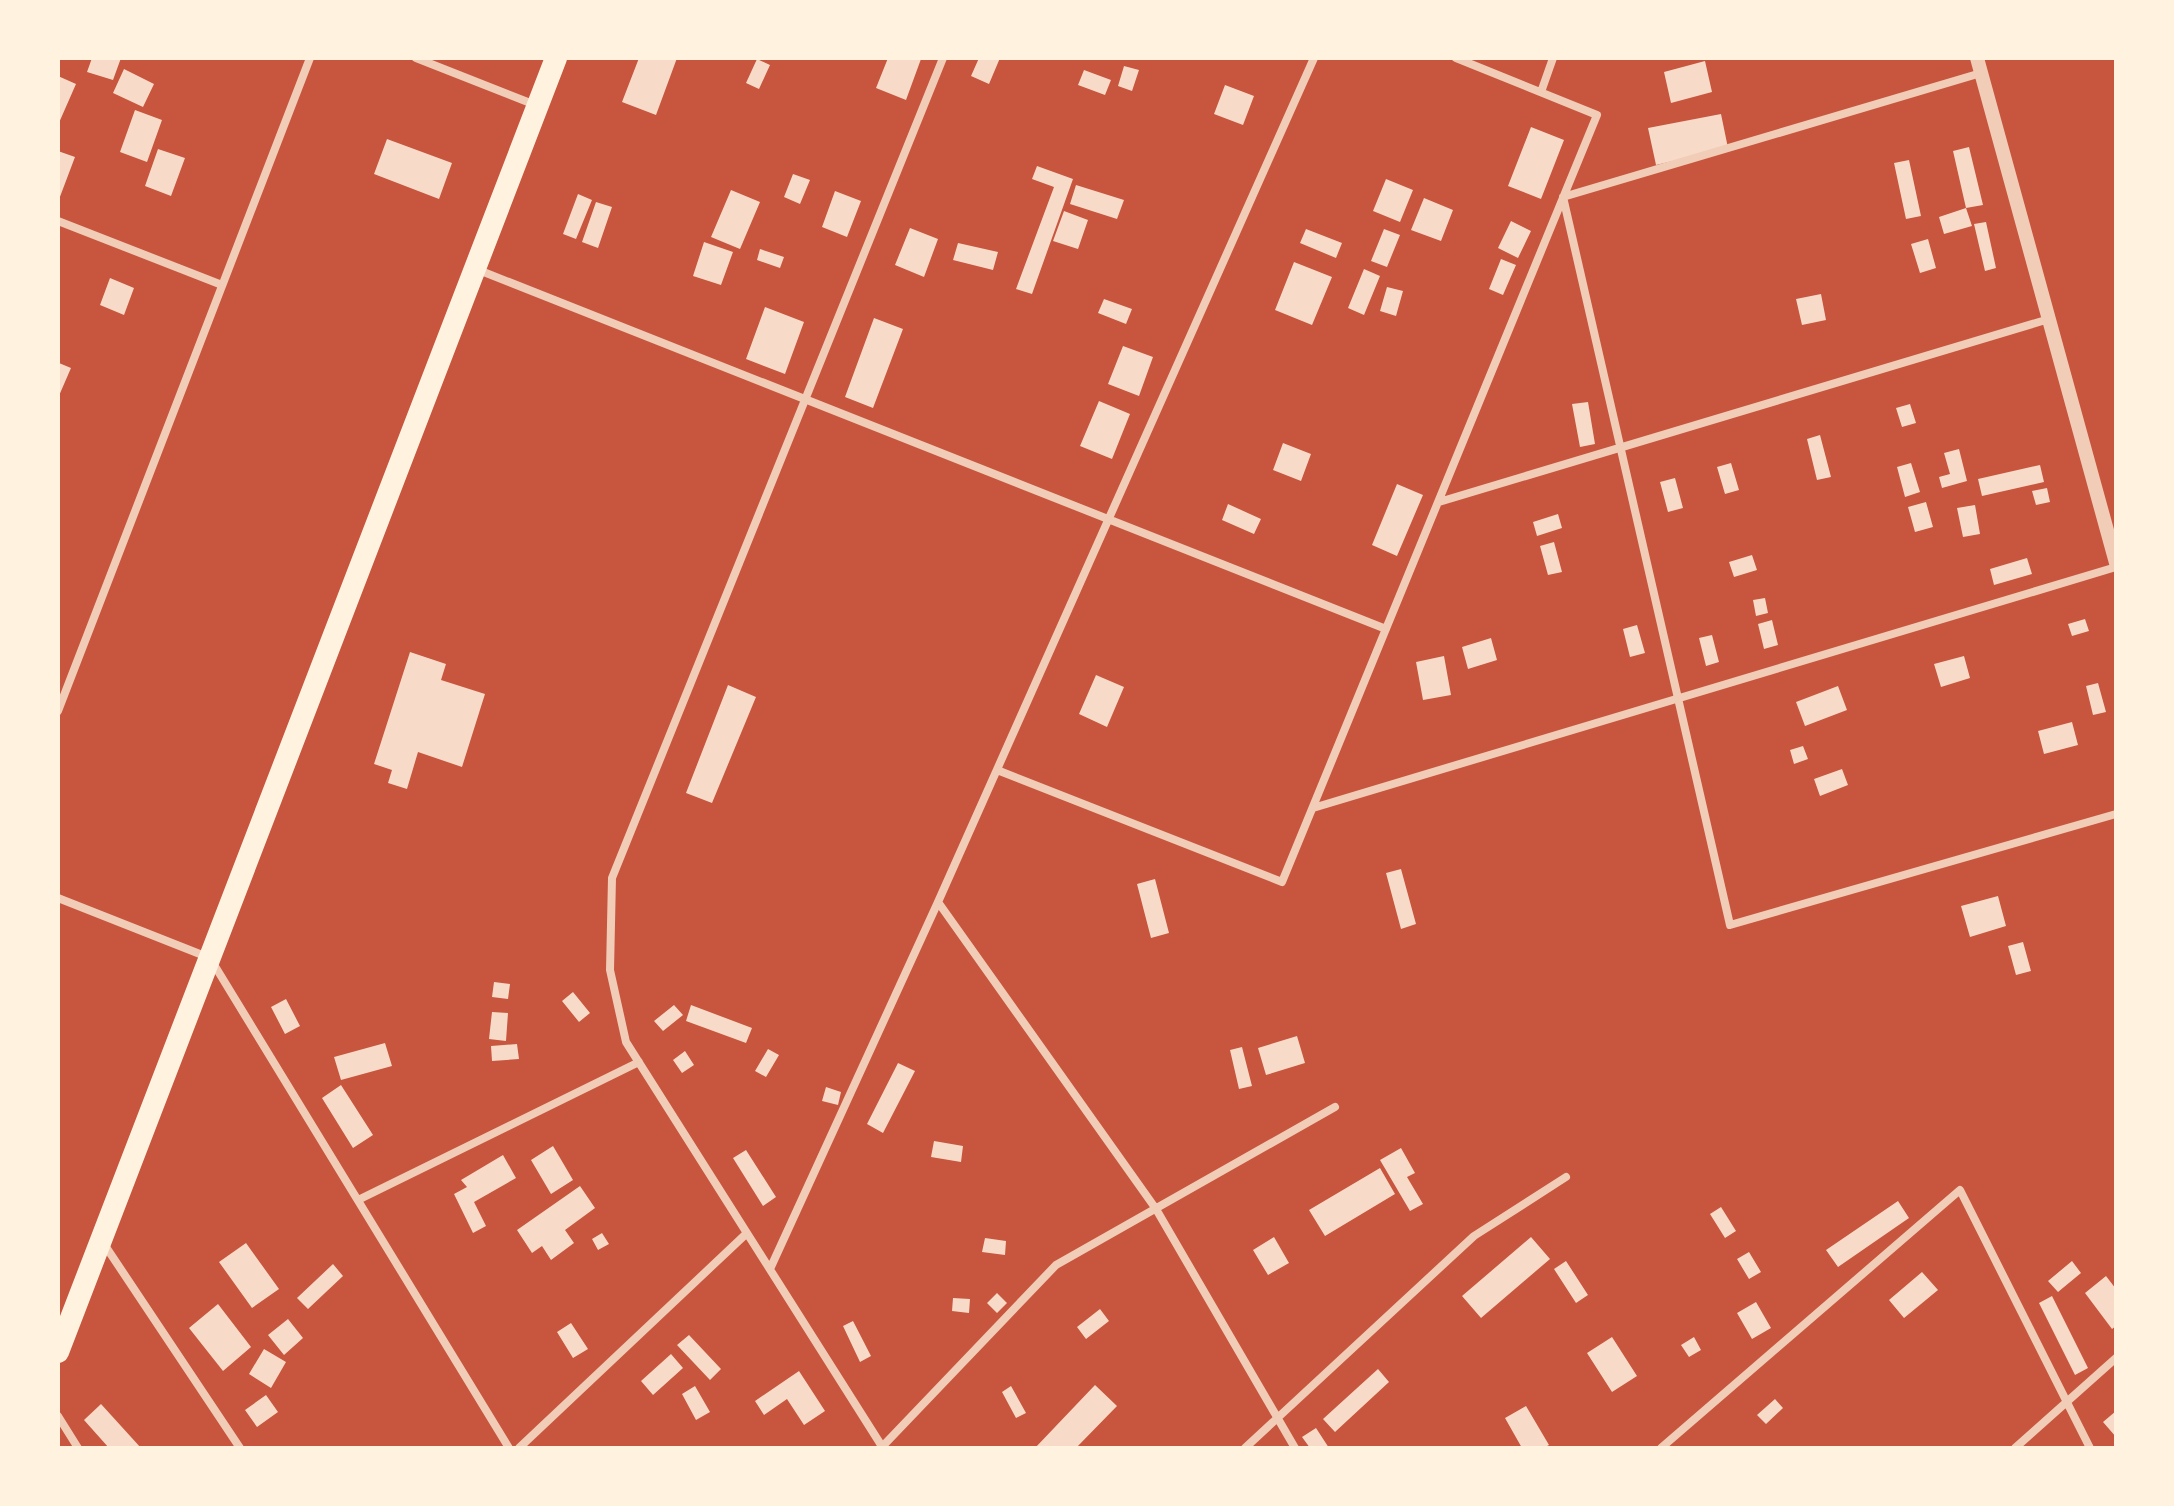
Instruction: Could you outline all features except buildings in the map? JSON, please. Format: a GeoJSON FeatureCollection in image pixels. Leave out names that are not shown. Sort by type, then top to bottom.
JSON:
{"type":"FeatureCollection","features":[{"type":"Feature","properties":{"kind":"highway"},"geometry":{"type":"LineString","coordinates":[[58,1352],[556,58]]}},
{"type":"Feature","properties":{"kind":"street"},"geometry":{"type":"LineString","coordinates":[[58,711],[310,58]]}},
{"type":"Feature","properties":{"kind":"street"},"geometry":{"type":"LineString","coordinates":[[416,58],[538,106]]}},
{"type":"Feature","properties":{"kind":"street"},"geometry":{"type":"LineString","coordinates":[[943,58],[612,878],[610,970],[626,1042],[882,1448],[1056,1265],[1335,1107]]}},
{"type":"Feature","properties":{"kind":"street"},"geometry":{"type":"LineString","coordinates":[[770,1269],[938,902],[1314,58]]}},
{"type":"Feature","properties":{"kind":"street"},"geometry":{"type":"LineString","coordinates":[[997,770],[1282,882],[1597,115],[1456,58]]}},
{"type":"Feature","properties":{"kind":"street"},"geometry":{"type":"LineString","coordinates":[[1541,92],[1553,58]]}},
{"type":"Feature","properties":{"kind":"street"},"geometry":{"type":"LineString","coordinates":[[1313,808],[2116,565],[1979,66],[1563,197]]}},
{"type":"Feature","properties":{"kind":"street"},"geometry":{"type":"LineString","coordinates":[[1563,197],[1730,925],[2116,814]]}},
{"type":"Feature","properties":{"kind":"street"},"geometry":{"type":"LineString","coordinates":[[58,221],[222,285]]}},
{"type":"Feature","properties":{"kind":"street"},"geometry":{"type":"LineString","coordinates":[[476,268],[1386,629]]}},
{"type":"Feature","properties":{"kind":"street"},"geometry":{"type":"LineString","coordinates":[[1439,502],[2049,319]]}},
{"type":"Feature","properties":{"kind":"street"},"geometry":{"type":"LineString","coordinates":[[58,898],[210,958],[509,1448]]}},
{"type":"Feature","properties":{"kind":"street"},"geometry":{"type":"LineString","coordinates":[[938,902],[1156,1209],[1295,1448]]}},
{"type":"Feature","properties":{"kind":"street"},"geometry":{"type":"LineString","coordinates":[[358,1200],[639,1062]]}},
{"type":"Feature","properties":{"kind":"street"},"geometry":{"type":"LineString","coordinates":[[1245,1448],[1474,1236],[1566,1177]]}},
{"type":"Feature","properties":{"kind":"street"},"geometry":{"type":"LineString","coordinates":[[1661,1448],[1960,1190],[2090,1448]]}},
{"type":"Feature","properties":{"kind":"street"},"geometry":{"type":"LineString","coordinates":[[519,1448],[747,1233]]}},
{"type":"Feature","properties":{"kind":"street"},"geometry":{"type":"LineString","coordinates":[[102,1240],[240,1448]]}},
{"type":"Feature","properties":{"kind":"street"},"geometry":{"type":"LineString","coordinates":[[2015,1448],[2116,1358]]}},
{"type":"Feature","properties":{"kind":"street"},"geometry":{"type":"LineString","coordinates":[[58,1416],[78,1448]]}}]}
